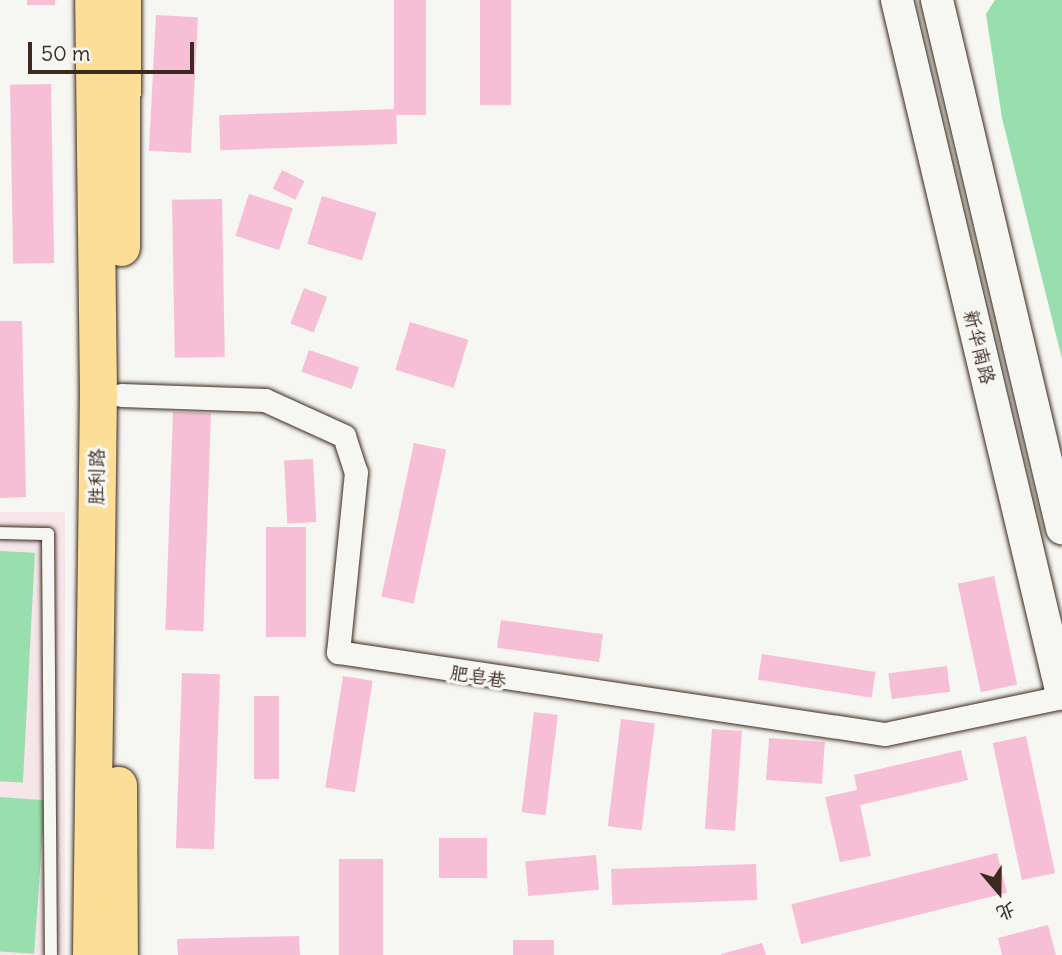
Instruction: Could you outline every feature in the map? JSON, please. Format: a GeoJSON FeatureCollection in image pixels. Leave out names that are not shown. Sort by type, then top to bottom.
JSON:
{"type":"FeatureCollection","features":[{"type":"Feature","properties":{"kind":"main road","name":"胜利路"},"geometry":{"type":"LineString","coordinates":[[91,955],[97,394],[93,0]]}},
{"type":"Feature","properties":{"kind":"main road","name":"胜利路"},"geometry":{"type":"LineString","coordinates":[[119,955],[122,0]]}},
{"type":"Feature","properties":{"kind":"main road","name":"新华南路"},"geometry":{"type":"LineString","coordinates":[[897,0],[1062,695]]}},
{"type":"Feature","properties":{"kind":"main road","name":"新华南路"},"geometry":{"type":"LineString","coordinates":[[937,0],[1062,528]]}},
{"type":"Feature","properties":{"kind":"street","name":"肥皂巷"},"geometry":{"type":"LineString","coordinates":[[121,395],[265,400],[344,436],[356,472],[338,652],[885,734],[1062,695]]}},
{"type":"Feature","properties":{"kind":"lane"},"geometry":{"type":"LineString","coordinates":[[0,533],[48,534],[51,955]]}},
{"type":"Feature","properties":{"kind":"shaded area"},"geometry":{"type":"Polygon","coordinates":[[[0,512],[65,512],[65,955],[0,955],[0,512]]]}},
{"type":"Feature","properties":{"kind":"green space"},"geometry":{"type":"Polygon","coordinates":[[[995,0],[1062,0],[1062,359],[1002,118],[986,14],[995,0]]]}},
{"type":"Feature","properties":{"kind":"green space"},"geometry":{"type":"Polygon","coordinates":[[[0,551],[35,553],[23,783],[0,781],[0,551]]]}},
{"type":"Feature","properties":{"kind":"green space"},"geometry":{"type":"Polygon","coordinates":[[[0,797],[45,800],[34,954],[0,951],[0,797]]]}},
{"type":"Feature","properties":{"kind":"building"},"geometry":{"type":"Polygon","coordinates":[[[27,0],[55,0],[55,5],[27,5],[27,0]]]}},
{"type":"Feature","properties":{"kind":"building"},"geometry":{"type":"Polygon","coordinates":[[[394,0],[426,0],[426,115],[394,115],[394,0]]]}},
{"type":"Feature","properties":{"kind":"building"},"geometry":{"type":"Polygon","coordinates":[[[480,0],[511,0],[511,105],[480,105],[480,0]]]}},
{"type":"Feature","properties":{"kind":"building"},"geometry":{"type":"Polygon","coordinates":[[[156,15],[198,17],[191,153],[149,151],[156,15]]]}},
{"type":"Feature","properties":{"kind":"building"},"geometry":{"type":"Polygon","coordinates":[[[51,84],[54,263],[13,264],[10,85],[51,84]]]}},
{"type":"Feature","properties":{"kind":"building"},"geometry":{"type":"Polygon","coordinates":[[[396,109],[397,144],[220,150],[219,115],[396,109]]]}},
{"type":"Feature","properties":{"kind":"building"},"geometry":{"type":"Polygon","coordinates":[[[282,170],[304,181],[295,200],[273,189],[282,170]]]}},
{"type":"Feature","properties":{"kind":"building"},"geometry":{"type":"Polygon","coordinates":[[[249,194],[293,208],[279,250],[235,236],[249,194]]]}},
{"type":"Feature","properties":{"kind":"building"},"geometry":{"type":"Polygon","coordinates":[[[322,196],[377,213],[362,260],[307,244],[322,196]]]}},
{"type":"Feature","properties":{"kind":"building"},"geometry":{"type":"Polygon","coordinates":[[[222,199],[225,357],[175,358],[172,200],[222,199]]]}},
{"type":"Feature","properties":{"kind":"building"},"geometry":{"type":"Polygon","coordinates":[[[304,288],[327,297],[314,332],[290,323],[304,288]]]}},
{"type":"Feature","properties":{"kind":"building"},"geometry":{"type":"Polygon","coordinates":[[[0,321],[22,321],[26,497],[0,498],[0,321]]]}},
{"type":"Feature","properties":{"kind":"building"},"geometry":{"type":"Polygon","coordinates":[[[410,322],[468,340],[454,388],[395,370],[410,322]]]}},
{"type":"Feature","properties":{"kind":"building"},"geometry":{"type":"Polygon","coordinates":[[[309,350],[359,367],[352,389],[302,372],[309,350]]]}},
{"type":"Feature","properties":{"kind":"building"},"geometry":{"type":"Polygon","coordinates":[[[173,412],[211,413],[203,631],[165,630],[173,412]]]}},
{"type":"Feature","properties":{"kind":"building"},"geometry":{"type":"Polygon","coordinates":[[[414,443],[446,450],[414,603],[381,597],[414,443]]]}},
{"type":"Feature","properties":{"kind":"building"},"geometry":{"type":"Polygon","coordinates":[[[313,459],[316,522],[287,523],[284,461],[313,459]]]}},
{"type":"Feature","properties":{"kind":"building"},"geometry":{"type":"Polygon","coordinates":[[[266,527],[306,527],[306,637],[266,637],[266,527]]]}},
{"type":"Feature","properties":{"kind":"building"},"geometry":{"type":"Polygon","coordinates":[[[994,576],[1017,685],[981,692],[958,584],[994,576]]]}},
{"type":"Feature","properties":{"kind":"building"},"geometry":{"type":"Polygon","coordinates":[[[501,620],[603,634],[599,662],[497,648],[501,620]]]}},
{"type":"Feature","properties":{"kind":"building"},"geometry":{"type":"Polygon","coordinates":[[[762,654],[876,672],[872,698],[758,680],[762,654]]]}},
{"type":"Feature","properties":{"kind":"building"},"geometry":{"type":"Polygon","coordinates":[[[947,666],[950,692],[892,699],[888,673],[947,666]]]}},
{"type":"Feature","properties":{"kind":"building"},"geometry":{"type":"Polygon","coordinates":[[[182,673],[220,674],[214,849],[176,848],[182,673]]]}},
{"type":"Feature","properties":{"kind":"building"},"geometry":{"type":"Polygon","coordinates":[[[343,676],[373,681],[355,792],[325,788],[343,676]]]}},
{"type":"Feature","properties":{"kind":"building"},"geometry":{"type":"Polygon","coordinates":[[[254,696],[279,696],[279,779],[254,779],[254,696]]]}},
{"type":"Feature","properties":{"kind":"building"},"geometry":{"type":"Polygon","coordinates":[[[534,712],[558,715],[546,815],[522,812],[534,712]]]}},
{"type":"Feature","properties":{"kind":"building"},"geometry":{"type":"Polygon","coordinates":[[[621,719],[655,723],[642,830],[608,826],[621,719]]]}},
{"type":"Feature","properties":{"kind":"building"},"geometry":{"type":"Polygon","coordinates":[[[712,729],[742,731],[735,831],[705,829],[712,729]]]}},
{"type":"Feature","properties":{"kind":"building"},"geometry":{"type":"Polygon","coordinates":[[[1026,736],[1055,873],[1022,880],[993,743],[1026,736]]]}},
{"type":"Feature","properties":{"kind":"building"},"geometry":{"type":"Polygon","coordinates":[[[769,738],[825,742],[822,784],[766,780],[769,738]]]}},
{"type":"Feature","properties":{"kind":"building"},"geometry":{"type":"Polygon","coordinates":[[[961,750],[968,780],[860,805],[871,856],[840,862],[825,797],[857,790],[854,775],[961,750]]]}},
{"type":"Feature","properties":{"kind":"building"},"geometry":{"type":"Polygon","coordinates":[[[439,838],[487,838],[487,878],[439,878],[439,838]]]}},
{"type":"Feature","properties":{"kind":"building"},"geometry":{"type":"Polygon","coordinates":[[[997,853],[1007,893],[801,944],[791,904],[997,853]]]}},
{"type":"Feature","properties":{"kind":"building"},"geometry":{"type":"Polygon","coordinates":[[[596,855],[599,890],[528,896],[525,861],[596,855]]]}},
{"type":"Feature","properties":{"kind":"building"},"geometry":{"type":"Polygon","coordinates":[[[339,859],[383,859],[383,955],[339,955],[339,859]]]}},
{"type":"Feature","properties":{"kind":"building"},"geometry":{"type":"Polygon","coordinates":[[[756,864],[757,900],[612,905],[611,869],[756,864]]]}},
{"type":"Feature","properties":{"kind":"building"},"geometry":{"type":"Polygon","coordinates":[[[1048,925],[1056,955],[1002,955],[998,938],[1048,925]]]}},
{"type":"Feature","properties":{"kind":"building"},"geometry":{"type":"Polygon","coordinates":[[[299,936],[300,955],[178,955],[177,939],[299,936]]]}},
{"type":"Feature","properties":{"kind":"building"},"geometry":{"type":"Polygon","coordinates":[[[513,940],[554,940],[554,955],[513,955],[513,940]]]}},
{"type":"Feature","properties":{"kind":"building"},"geometry":{"type":"Polygon","coordinates":[[[762,943],[766,955],[721,954],[762,943]]]}}]}
